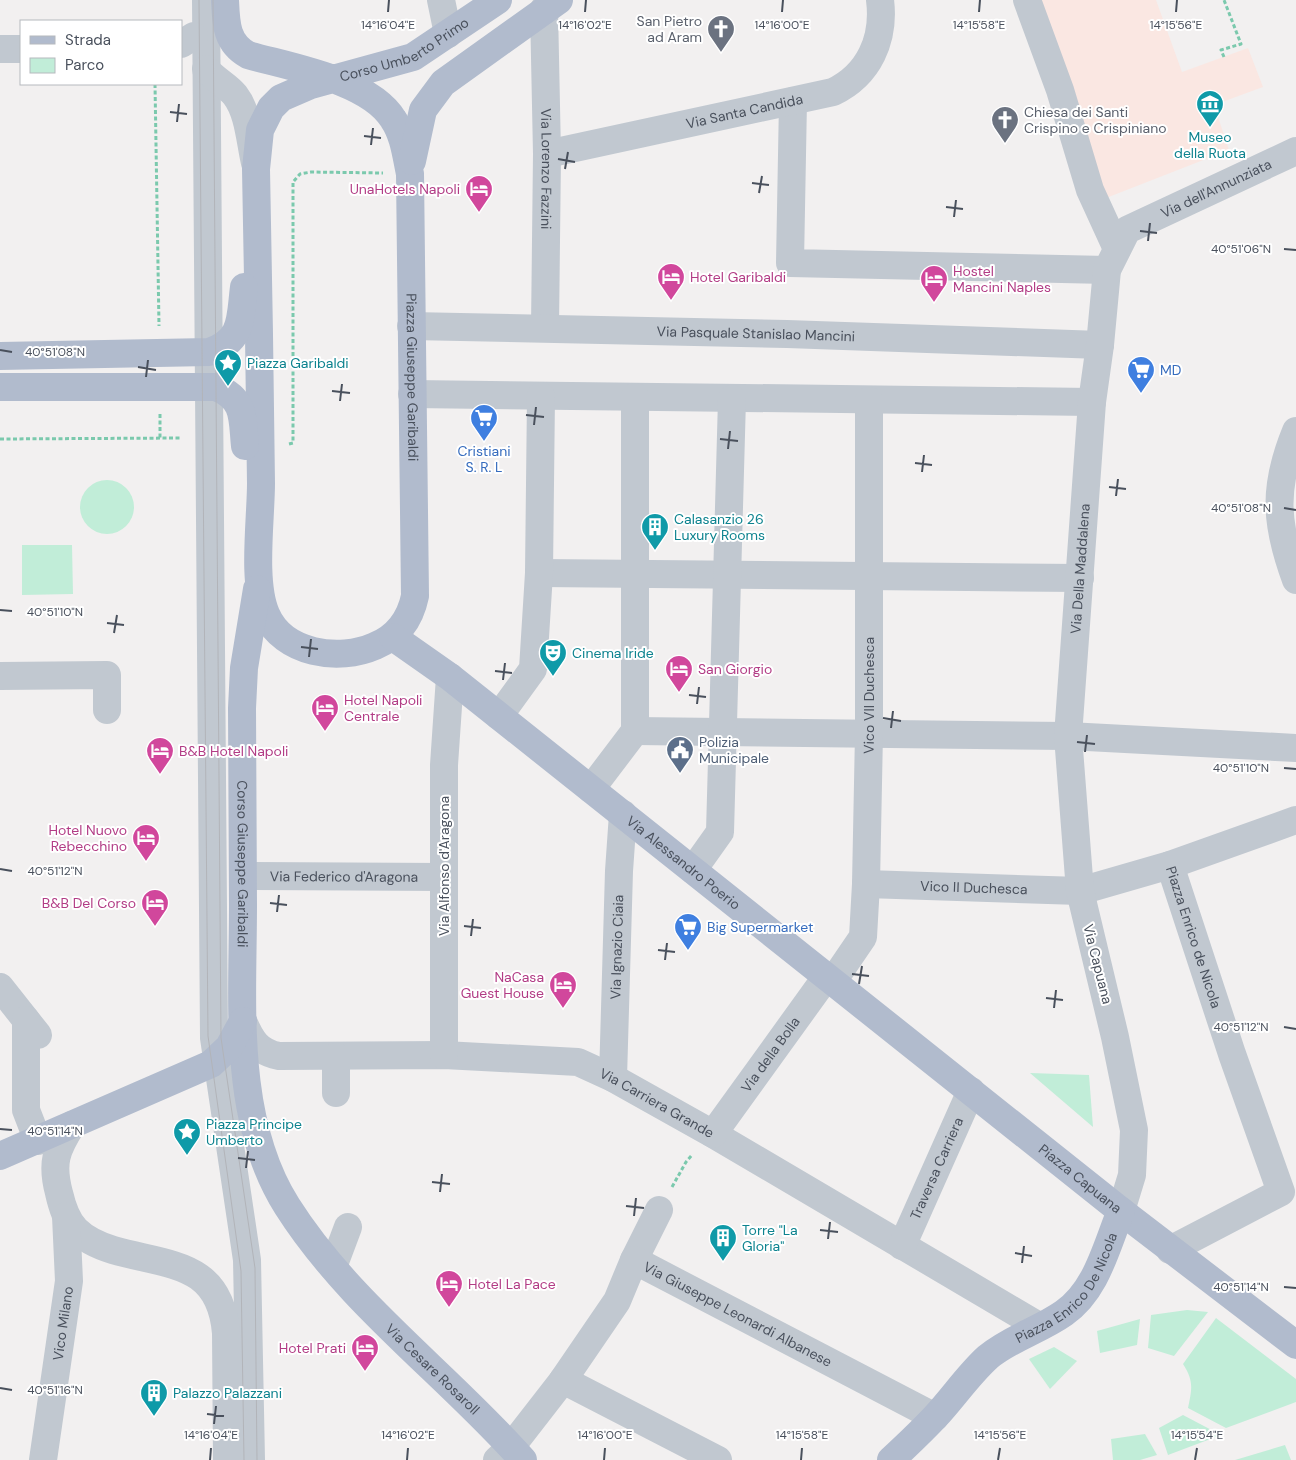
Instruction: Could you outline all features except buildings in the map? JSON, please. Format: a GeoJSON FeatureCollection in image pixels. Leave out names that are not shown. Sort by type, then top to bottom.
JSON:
{"type":"FeatureCollection","features":[{"type":"Feature","properties":{"kind":"main road","name":"Corso Umberto Primo"},"geometry":{"type":"LineString","coordinates":[[334,80],[413,57],[498,0]]}},
{"type":"Feature","properties":{"kind":"main road"},"geometry":{"type":"LineString","coordinates":[[410,174],[417,130],[423,110],[443,83],[552,5]]}},
{"type":"Feature","properties":{"kind":"main road"},"geometry":{"type":"LineString","coordinates":[[226,12],[234,43],[240,50],[248,55],[334,80]]}},
{"type":"Feature","properties":{"kind":"main road","name":"Piazza Giuseppe Garibaldi"},"geometry":{"type":"LineString","coordinates":[[334,80],[366,94],[393,117],[401,134],[410,174],[415,596],[413,608],[404,624],[393,637],[369,649],[332,654],[301,648],[274,628],[266,615],[259,575],[261,502],[256,169],[259,136],[264,120],[271,108],[281,98],[293,92],[334,80]]}},
{"type":"Feature","properties":{"kind":"main road","name":"Piazza Giuseppe Garibaldi"},"geometry":{"type":"LineString","coordinates":[[209,352],[225,344],[238,328],[257,224]]}},
{"type":"Feature","properties":{"kind":"main road"},"geometry":{"type":"LineString","coordinates":[[0,356],[209,352]]}},
{"type":"Feature","properties":{"kind":"main road","name":"Piazza Giuseppe Garibaldi"},"geometry":{"type":"LineString","coordinates":[[0,387],[209,385],[230,394],[239,405],[244,423],[244,444],[261,502]]}},
{"type":"Feature","properties":{"kind":"main road","name":"Corso Giuseppe Garibaldi"},"geometry":{"type":"LineString","coordinates":[[243,1022],[242,708],[244,668],[259,575]]}},
{"type":"Feature","properties":{"kind":"main road","name":"Via Alessandro Poerio"},"geometry":{"type":"LineString","coordinates":[[393,637],[450,677],[971,1091]]}},
{"type":"Feature","properties":{"kind":"main road"},"geometry":{"type":"LineString","coordinates":[[0,1156],[38,1141],[217,1060],[229,1047],[243,1022]]}},
{"type":"Feature","properties":{"kind":"main road"},"geometry":{"type":"LineString","coordinates":[[243,1022],[250,1100],[264,1155],[286,1205],[338,1273]]}},
{"type":"Feature","properties":{"kind":"main road","name":"Piazza Capuana"},"geometry":{"type":"LineString","coordinates":[[971,1091],[1121,1211]]}},
{"type":"Feature","properties":{"kind":"main road","name":"Piazza Enrico De Nicola"},"geometry":{"type":"LineString","coordinates":[[891,1460],[935,1417],[972,1373],[990,1356],[1010,1342],[1063,1314],[1087,1291],[1121,1211],[1296,1346]]}},
{"type":"Feature","properties":{"kind":"main road","name":"Via Cesare Rosaroll"},"geometry":{"type":"LineString","coordinates":[[338,1273],[511,1456]]}},
{"type":"Feature","properties":{"kind":"street"},"geometry":{"type":"LineString","coordinates":[[206,0],[214,994],[217,1060],[248,1267],[250,1460]]}},
{"type":"Feature","properties":{"kind":"street"},"geometry":{"type":"LineString","coordinates":[[216,0],[226,12]]}},
{"type":"Feature","properties":{"kind":"street"},"geometry":{"type":"LineString","coordinates":[[441,0],[448,34]]}},
{"type":"Feature","properties":{"kind":"street"},"geometry":{"type":"LineString","coordinates":[[793,101],[790,263],[852,265],[1112,260],[1060,90],[1027,0]]}},
{"type":"Feature","properties":{"kind":"street","name":"Via Santa Candida"},"geometry":{"type":"LineString","coordinates":[[548,154],[833,92],[857,76],[876,47],[883,1]]}},
{"type":"Feature","properties":{"kind":"street","name":"Via Lorenzo Fazzini"},"geometry":{"type":"LineString","coordinates":[[545,328],[552,5]]}},
{"type":"Feature","properties":{"kind":"street"},"geometry":{"type":"LineString","coordinates":[[0,49],[20,49]]}},
{"type":"Feature","properties":{"kind":"street"},"geometry":{"type":"LineString","coordinates":[[206,69],[214,80],[235,95],[244,115],[256,169]]}},
{"type":"Feature","properties":{"kind":"street","name":"Via dell'Annunziata"},"geometry":{"type":"LineString","coordinates":[[1112,260],[1127,230],[1296,151]]}},
{"type":"Feature","properties":{"kind":"street","name":"Via Della Maddalena"},"geometry":{"type":"LineString","coordinates":[[1080,891],[1068,736],[1092,402],[1112,260]]}},
{"type":"Feature","properties":{"kind":"street","name":"Via Pasquale Stanislao Mancini"},"geometry":{"type":"LineString","coordinates":[[412,326],[545,328],[1100,345]]}},
{"type":"Feature","properties":{"kind":"street"},"geometry":{"type":"LineString","coordinates":[[412,394],[869,401],[1092,402]]}},
{"type":"Feature","properties":{"kind":"street"},"geometry":{"type":"LineString","coordinates":[[499,716],[533,669],[539,573],[541,396]]}},
{"type":"Feature","properties":{"kind":"street"},"geometry":{"type":"LineString","coordinates":[[591,789],[635,731],[635,397]]}},
{"type":"Feature","properties":{"kind":"street"},"geometry":{"type":"LineString","coordinates":[[693,870],[720,832],[732,399]]}},
{"type":"Feature","properties":{"kind":"street","name":"Vico VII Duchesca"},"geometry":{"type":"LineString","coordinates":[[830,979],[863,937],[869,733],[869,401]]}},
{"type":"Feature","properties":{"kind":"street"},"geometry":{"type":"LineString","coordinates":[[1295,574],[1283,544],[1279,515],[1280,481],[1296,430]]}},
{"type":"Feature","properties":{"kind":"street"},"geometry":{"type":"LineString","coordinates":[[539,573],[1080,578]]}},
{"type":"Feature","properties":{"kind":"street"},"geometry":{"type":"LineString","coordinates":[[0,676],[107,675],[107,710]]}},
{"type":"Feature","properties":{"kind":"street","name":"Via Alfonso d'Aragona"},"geometry":{"type":"LineString","coordinates":[[444,1056],[444,765],[450,677]]}},
{"type":"Feature","properties":{"kind":"street"},"geometry":{"type":"LineString","coordinates":[[635,731],[1068,736],[1296,748]]}},
{"type":"Feature","properties":{"kind":"street","name":"Via Ignazio Ciaia"},"geometry":{"type":"LineString","coordinates":[[613,1078],[619,871],[623,814]]}},
{"type":"Feature","properties":{"kind":"street","name":"Piazza Enrico de Nicola"},"geometry":{"type":"LineString","coordinates":[[1170,1250],[1282,1192],[1232,1054],[1170,865],[1296,820]]}},
{"type":"Feature","properties":{"kind":"street","name":"Vico II Duchesca"},"geometry":{"type":"LineString","coordinates":[[866,884],[1080,891],[1170,865]]}},
{"type":"Feature","properties":{"kind":"street","name":"Via Federico d'Aragona"},"geometry":{"type":"LineString","coordinates":[[243,876],[444,877]]}},
{"type":"Feature","properties":{"kind":"street","name":"Via Capuana"},"geometry":{"type":"LineString","coordinates":[[1080,891],[1115,1036]]}},
{"type":"Feature","properties":{"kind":"street","name":"Via della Bolla"},"geometry":{"type":"LineString","coordinates":[[713,1134],[830,979]]}},
{"type":"Feature","properties":{"kind":"street"},"geometry":{"type":"LineString","coordinates":[[0,987],[32,1028],[26,1110],[38,1141]]}},
{"type":"Feature","properties":{"kind":"street","name":"Via Carriera Grande"},"geometry":{"type":"LineString","coordinates":[[243,1022],[251,1041],[269,1054],[336,1057],[444,1056],[578,1062],[613,1078],[713,1134],[1040,1326]]}},
{"type":"Feature","properties":{"kind":"street","name":"Piazza Capuana"},"geometry":{"type":"LineString","coordinates":[[1115,1036],[1134,1130],[1132,1175],[1121,1211]]}},
{"type":"Feature","properties":{"kind":"street"},"geometry":{"type":"LineString","coordinates":[[336,1057],[336,1093]]}},
{"type":"Feature","properties":{"kind":"street","name":"Traversa Carriera"},"geometry":{"type":"LineString","coordinates":[[902,1246],[971,1091]]}},
{"type":"Feature","properties":{"kind":"street"},"geometry":{"type":"LineString","coordinates":[[72,1125],[58,1146],[55,1162],[56,1177],[66,1216],[85,1238],[103,1247],[173,1265],[192,1272],[206,1280],[216,1294],[225,1314],[227,1460]]}},
{"type":"Feature","properties":{"kind":"street"},"geometry":{"type":"LineString","coordinates":[[634,1260],[659,1210]]}},
{"type":"Feature","properties":{"kind":"street","name":"Vico Milano"},"geometry":{"type":"LineString","coordinates":[[43,1460],[69,1281],[66,1216]]}},
{"type":"Feature","properties":{"kind":"street"},"geometry":{"type":"LineString","coordinates":[[338,1273],[348,1227]]}},
{"type":"Feature","properties":{"kind":"street","name":"Via Giuseppe Leonardi Albanese"},"geometry":{"type":"LineString","coordinates":[[511,1456],[616,1301],[634,1260],[935,1417]]}},
{"type":"Feature","properties":{"kind":"street"},"geometry":{"type":"LineString","coordinates":[[563,1380],[718,1460]]}},
{"type":"Feature","properties":{"kind":"path"},"geometry":{"type":"LineString","coordinates":[[1224,0],[1241,44],[1221,50],[1224,57]]}},
{"type":"Feature","properties":{"kind":"path"},"geometry":{"type":"LineString","coordinates":[[156,85],[159,328]]}},
{"type":"Feature","properties":{"kind":"path"},"geometry":{"type":"LineString","coordinates":[[284,444],[293,443],[293,182],[300,174],[311,172],[383,173]]}},
{"type":"Feature","properties":{"kind":"path"},"geometry":{"type":"LineString","coordinates":[[160,411],[160,438]]}},
{"type":"Feature","properties":{"kind":"path"},"geometry":{"type":"LineString","coordinates":[[0,439],[181,438]]}},
{"type":"Feature","properties":{"kind":"path"},"geometry":{"type":"LineString","coordinates":[[659,1210],[686,1162],[713,1134]]}},
{"type":"Feature","properties":{"kind":"shaded area"},"geometry":{"type":"Polygon","coordinates":[[[1037,0],[1156,0],[1182,72],[1248,48],[1263,87],[1214,105],[1229,150],[1101,200],[1037,0]]]}},
{"type":"Feature","properties":{"kind":"green space"},"geometry":{"type":"Polygon","coordinates":[[[102,480],[112,480],[122,484],[130,492],[134,507],[130,522],[122,530],[112,534],[102,534],[92,530],[84,522],[80,512],[80,502],[84,492],[92,484],[102,480]]]}},
{"type":"Feature","properties":{"kind":"green space"},"geometry":{"type":"Polygon","coordinates":[[[22,545],[72,545],[73,594],[22,595],[22,545]]]}},
{"type":"Feature","properties":{"kind":"green space"},"geometry":{"type":"Polygon","coordinates":[[[1030,1073],[1089,1075],[1093,1127],[1030,1073]]]}},
{"type":"Feature","properties":{"kind":"green space"},"geometry":{"type":"Polygon","coordinates":[[[1187,1310],[1208,1312],[1174,1356],[1148,1348],[1151,1315],[1187,1310]]]}},
{"type":"Feature","properties":{"kind":"green space"},"geometry":{"type":"Polygon","coordinates":[[[1216,1318],[1296,1379],[1296,1402],[1226,1428],[1188,1408],[1191,1385],[1189,1375],[1183,1364],[1216,1318]]]}},
{"type":"Feature","properties":{"kind":"green space"},"geometry":{"type":"Polygon","coordinates":[[[1140,1319],[1137,1345],[1100,1353],[1097,1331],[1140,1319]]]}},
{"type":"Feature","properties":{"kind":"green space"},"geometry":{"type":"Polygon","coordinates":[[[1054,1347],[1077,1361],[1050,1389],[1029,1359],[1054,1347]]]}},
{"type":"Feature","properties":{"kind":"green space"},"geometry":{"type":"Polygon","coordinates":[[[1183,1415],[1221,1435],[1168,1455],[1159,1428],[1183,1415]]]}},
{"type":"Feature","properties":{"kind":"green space"},"geometry":{"type":"Polygon","coordinates":[[[1145,1434],[1157,1455],[1140,1460],[1113,1460],[1111,1439],[1145,1434]]]}},
{"type":"Feature","properties":{"kind":"green space"},"geometry":{"type":"Polygon","coordinates":[[[1285,1445],[1291,1460],[1235,1460],[1285,1445]]]}},
{"type":"Feature","properties":{"kind":"tram line"},"geometry":{"type":"LineString","coordinates":[[199,0],[208,1036],[241,1271],[244,1460]]}},
{"type":"Feature","properties":{"kind":"tram line"},"geometry":{"type":"LineString","coordinates":[[213,0],[221,1038],[255,1268],[257,1460]]}},
{"type":"Feature","properties":{"kind":"place","name":"San Pietro ad Aram"},"geometry":{"type":"Point","coordinates":[721,53]}},
{"type":"Feature","properties":{"kind":"place","name":"Museo della Ruota"},"geometry":{"type":"Point","coordinates":[1210,128]}},
{"type":"Feature","properties":{"kind":"place","name":"Chiesa dei Santi Crispino e Crispiniano"},"geometry":{"type":"Point","coordinates":[1005,144]}},
{"type":"Feature","properties":{"kind":"place","name":"UnaHotels Napoli"},"geometry":{"type":"Point","coordinates":[479,213]}},
{"type":"Feature","properties":{"kind":"place","name":"Hotel Garibaldi"},"geometry":{"type":"Point","coordinates":[671,301]}},
{"type":"Feature","properties":{"kind":"place","name":"Hostel Mancini Naples"},"geometry":{"type":"Point","coordinates":[934,303]}},
{"type":"Feature","properties":{"kind":"place","name":"Piazza Garibaldi"},"geometry":{"type":"Point","coordinates":[228,387]}},
{"type":"Feature","properties":{"kind":"place","name":"MD"},"geometry":{"type":"Point","coordinates":[1141,394]}},
{"type":"Feature","properties":{"kind":"place","name":"Cristiani S. R. L"},"geometry":{"type":"Point","coordinates":[484,442]}},
{"type":"Feature","properties":{"kind":"place","name":"Calasanzio 26 Luxury Rooms"},"geometry":{"type":"Point","coordinates":[655,551]}},
{"type":"Feature","properties":{"kind":"place","name":"Cinema Iride"},"geometry":{"type":"Point","coordinates":[553,677]}},
{"type":"Feature","properties":{"kind":"place","name":"San Giorgio"},"geometry":{"type":"Point","coordinates":[679,693]}},
{"type":"Feature","properties":{"kind":"place","name":"Hotel Napoli Centrale"},"geometry":{"type":"Point","coordinates":[325,732]}},
{"type":"Feature","properties":{"kind":"place","name":"Polizia Municipale"},"geometry":{"type":"Point","coordinates":[680,774]}},
{"type":"Feature","properties":{"kind":"place","name":"B&B Hotel Napoli"},"geometry":{"type":"Point","coordinates":[160,775]}},
{"type":"Feature","properties":{"kind":"place","name":"Hotel Nuovo Rebecchino"},"geometry":{"type":"Point","coordinates":[146,862]}},
{"type":"Feature","properties":{"kind":"place","name":"B&B Del Corso"},"geometry":{"type":"Point","coordinates":[155,927]}},
{"type":"Feature","properties":{"kind":"place","name":"Big Supermarket"},"geometry":{"type":"Point","coordinates":[688,951]}},
{"type":"Feature","properties":{"kind":"place","name":"NaCasa Guest House"},"geometry":{"type":"Point","coordinates":[563,1009]}},
{"type":"Feature","properties":{"kind":"place","name":"Piazza Principe Umberto"},"geometry":{"type":"Point","coordinates":[187,1156]}},
{"type":"Feature","properties":{"kind":"place","name":"Torre \"La Gloria\""},"geometry":{"type":"Point","coordinates":[723,1262]}},
{"type":"Feature","properties":{"kind":"place","name":"Hotel La Pace"},"geometry":{"type":"Point","coordinates":[449,1308]}},
{"type":"Feature","properties":{"kind":"place","name":"Hotel Prati"},"geometry":{"type":"Point","coordinates":[365,1372]}},
{"type":"Feature","properties":{"kind":"place","name":"Palazzo Palazzani"},"geometry":{"type":"Point","coordinates":[154,1417]}}]}
